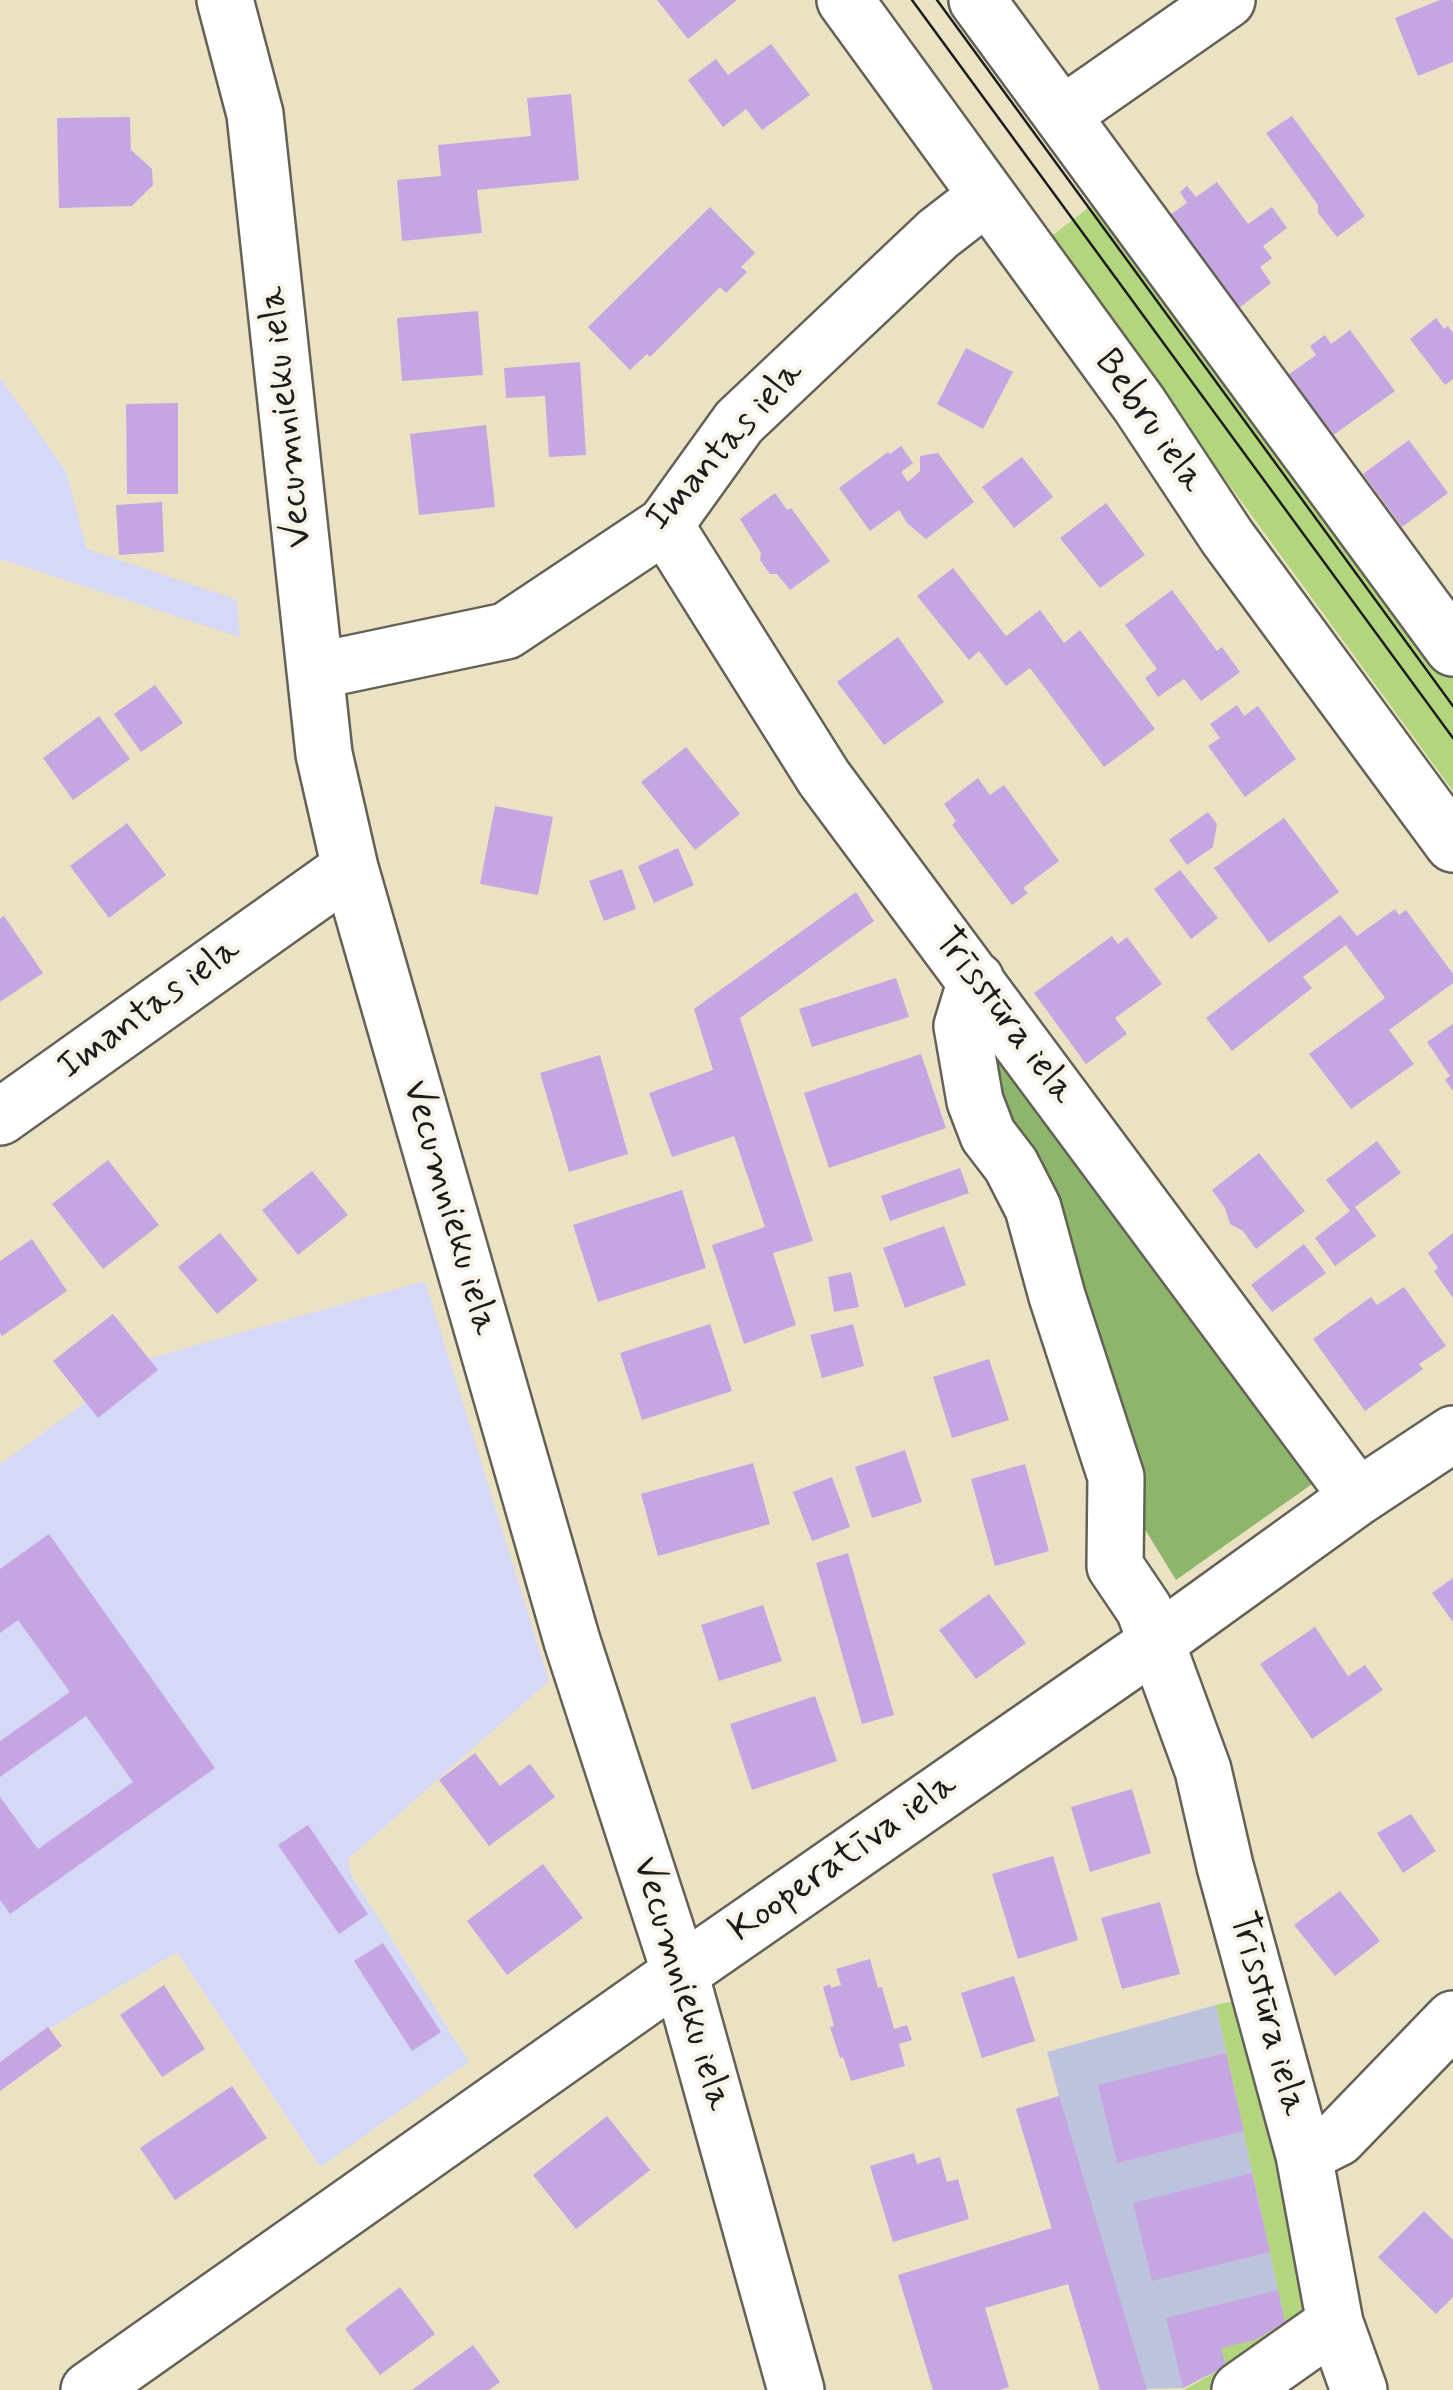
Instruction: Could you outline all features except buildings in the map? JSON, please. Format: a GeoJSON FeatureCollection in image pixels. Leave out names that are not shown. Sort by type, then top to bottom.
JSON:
{"type":"FeatureCollection","features":[{"type":"Feature","properties":{"kind":"street","name":"Vecumnieku iela"},"geometry":{"type":"LineString","coordinates":[[224,0],[255,114],[324,754],[350,868],[572,1641],[680,1973],[796,2390]]}},
{"type":"Feature","properties":{"kind":"street","name":"Bebru iela"},"geometry":{"type":"LineString","coordinates":[[845,0],[1139,404],[1227,537],[1453,844]]}},
{"type":"Feature","properties":{"kind":"street"},"geometry":{"type":"LineString","coordinates":[[976,0],[1453,648]]}},
{"type":"Feature","properties":{"kind":"street"},"geometry":{"type":"LineString","coordinates":[[1062,116],[1225,0]]}},
{"type":"Feature","properties":{"kind":"street","name":"Imantas iela"},"geometry":{"type":"LineString","coordinates":[[316,671],[506,630],[664,525],[739,422],[938,234],[987,196]]}},
{"type":"Feature","properties":{"kind":"street","name":"Trīsstūra iela"},"geometry":{"type":"LineString","coordinates":[[664,525],[824,778],[1358,1497]]}},
{"type":"Feature","properties":{"kind":"street","name":"Imantas iela"},"geometry":{"type":"LineString","coordinates":[[0,1118],[350,868]]}},
{"type":"Feature","properties":{"kind":"street","name":"Trīsstūra iela"},"geometry":{"type":"LineString","coordinates":[[976,980],[962,1026],[976,1100],[988,1135],[1011,1165],[1033,1208],[1057,1296],[1116,1477],[1115,1566],[1144,1609],[1203,1770],[1225,1866],[1304,2155],[1335,2323],[1360,2390]]}},
{"type":"Feature","properties":{"kind":"street","name":"Kooperatīva iela"},"geometry":{"type":"LineString","coordinates":[[88,2390],[1453,1434]]}},
{"type":"Feature","properties":{"kind":"street"},"geometry":{"type":"LineString","coordinates":[[1304,2155],[1338,2138],[1453,2019]]}},
{"type":"Feature","properties":{"kind":"street"},"geometry":{"type":"LineString","coordinates":[[1240,2390],[1335,2323]]}},
{"type":"Feature","properties":{"kind":"shaded area"},"geometry":{"type":"Polygon","coordinates":[[[0,377],[66,472],[87,549],[237,600],[240,637],[0,559],[0,377]]]}},
{"type":"Feature","properties":{"kind":"shaded area"},"geometry":{"type":"Polygon","coordinates":[[[425,1281],[549,1681],[348,1859],[351,1875],[469,2062],[320,2167],[177,1952],[47,2028],[0,2062],[0,1464],[144,1360],[425,1281]]]}},
{"type":"Feature","properties":{"kind":"shaded area"},"geometry":{"type":"Polygon","coordinates":[[[1216,2005],[1285,2322],[1255,2340],[1222,2348],[1226,2366],[1183,2388],[1100,2390],[1016,2109],[1059,2096],[1047,2052],[1216,2005]]]}},
{"type":"Feature","properties":{"kind":"green space"},"geometry":{"type":"Polygon","coordinates":[[[1104,196],[1453,670],[1453,791],[1049,238],[1104,196]]]}},
{"type":"Feature","properties":{"kind":"green space"},"geometry":{"type":"Polygon","coordinates":[[[998,1038],[1315,1482],[1176,1580],[1141,1523],[975,1047],[998,1038]]]}},
{"type":"Feature","properties":{"kind":"green space"},"geometry":{"type":"Polygon","coordinates":[[[1250,1997],[1311,2309],[1230,2376],[1208,2390],[1184,2390],[1226,2366],[1221,2348],[1255,2340],[1285,2322],[1216,2005],[1250,1997]]]}},
{"type":"Feature","properties":{"kind":"tram line"},"geometry":{"type":"LineString","coordinates":[[912,0],[1453,738]]}},
{"type":"Feature","properties":{"kind":"tram line"},"geometry":{"type":"LineString","coordinates":[[937,0],[1453,706]]}}]}
